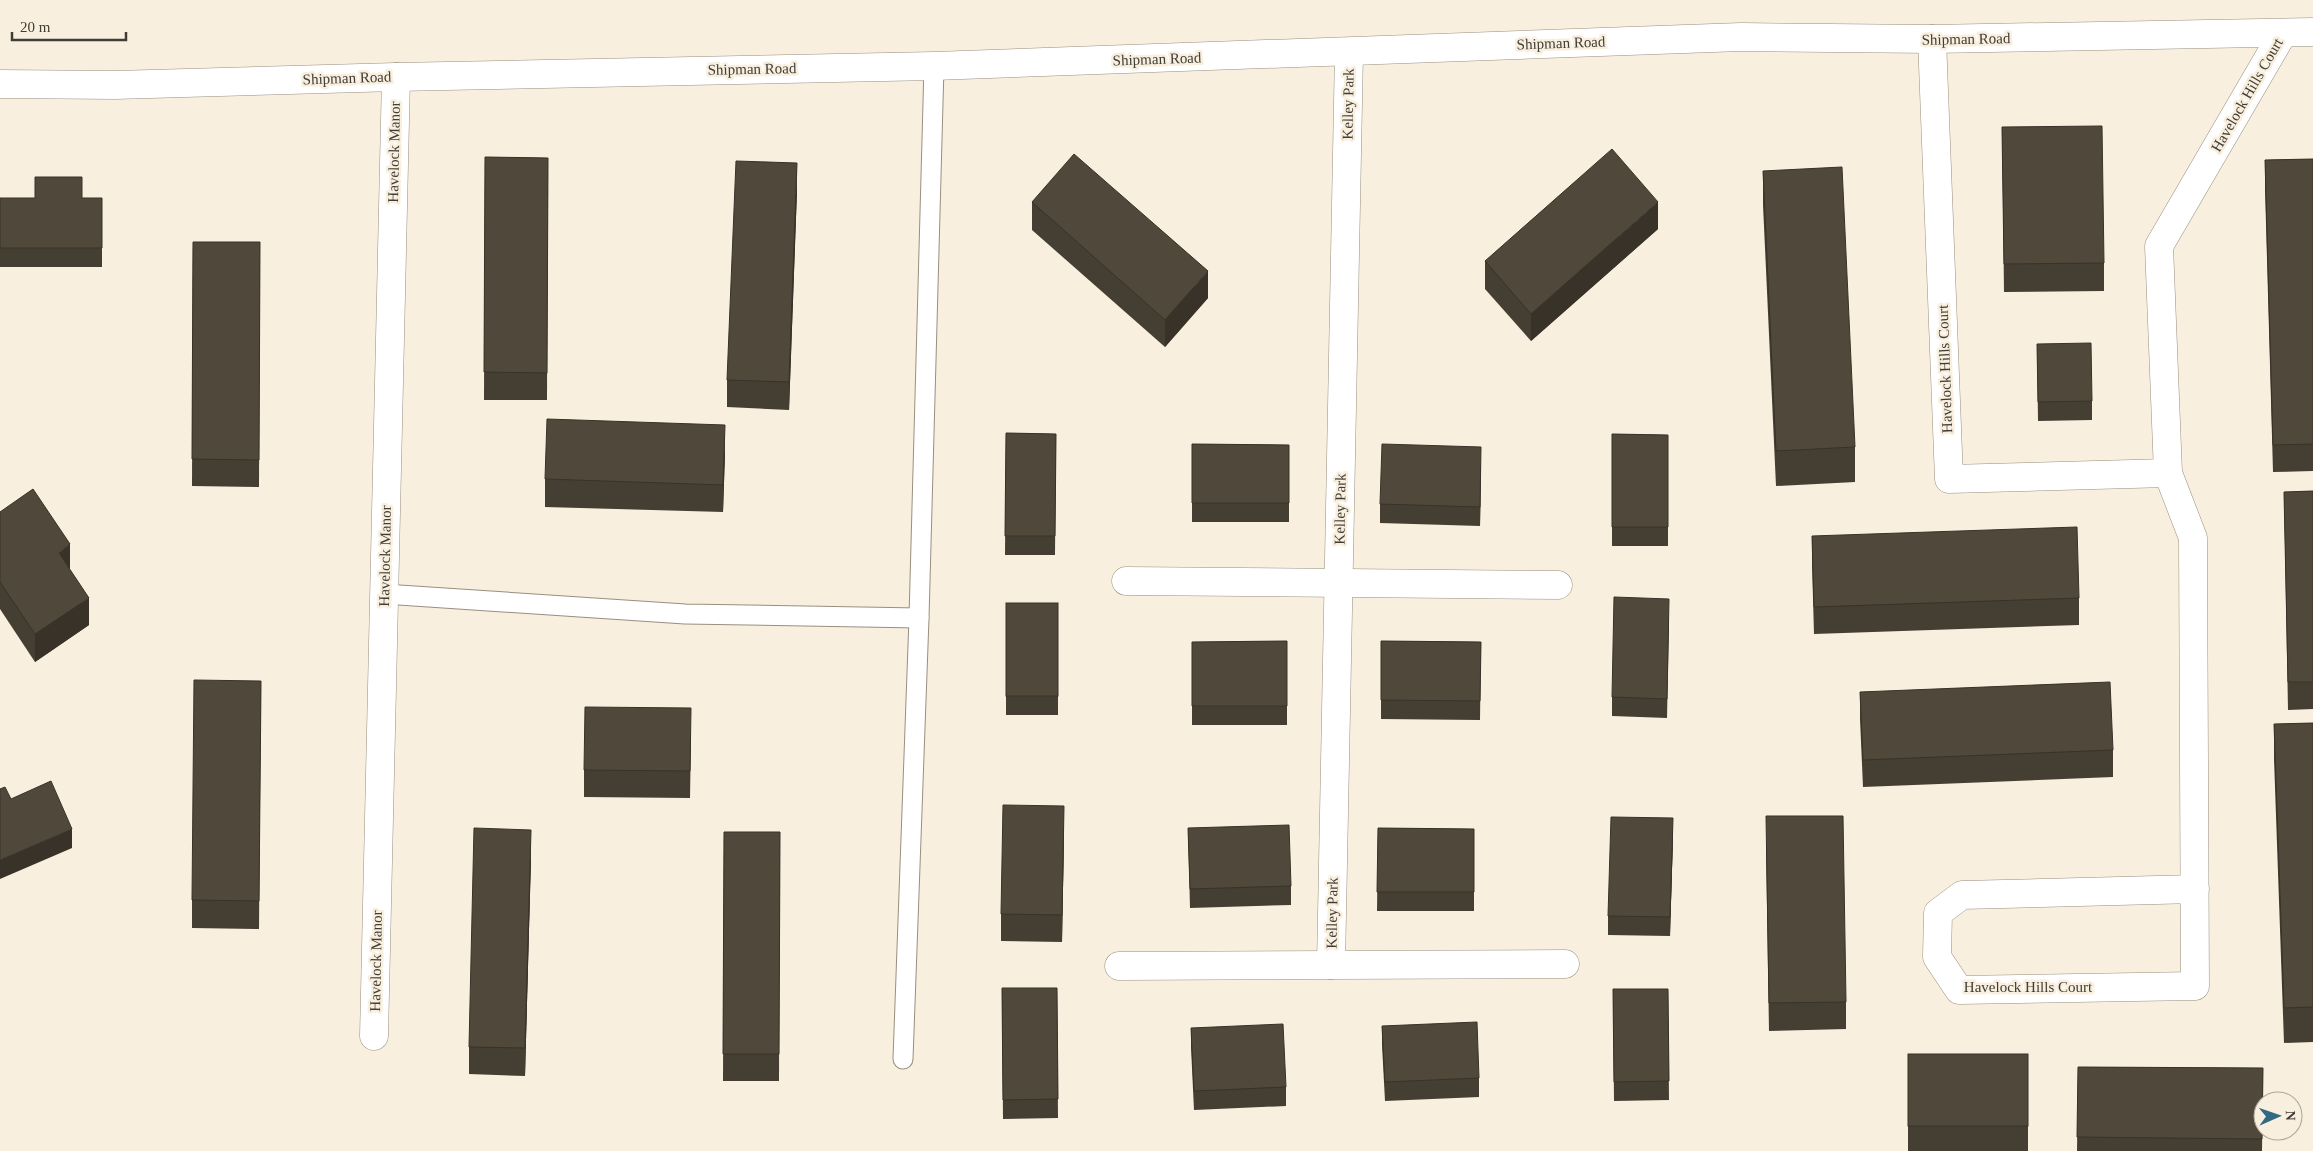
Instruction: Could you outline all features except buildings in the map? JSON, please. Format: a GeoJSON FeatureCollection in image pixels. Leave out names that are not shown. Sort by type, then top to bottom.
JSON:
{"type":"FeatureCollection","features":[{"type":"Feature","properties":{"kind":"street","name":"Shipman Road"},"geometry":{"type":"LineString","coordinates":[[0,84],[116,85],[934,66],[1741,37],[1932,39],[2313,32]]}},
{"type":"Feature","properties":{"kind":"street","name":"Havelock Hills Court"},"geometry":{"type":"LineString","coordinates":[[2195,889],[1962,895],[1938,913],[1937,957],[1959,990],[2195,986],[2195,889],[2193,538],[2168,473],[2158,246],[2283,33]]}},
{"type":"Feature","properties":{"kind":"street","name":"Havelock Hills Court"},"geometry":{"type":"LineString","coordinates":[[1932,39],[1949,479],[2168,473]]}},
{"type":"Feature","properties":{"kind":"street","name":"Kelley Park"},"geometry":{"type":"LineString","coordinates":[[1331,965],[1349,52]]}},
{"type":"Feature","properties":{"kind":"street","name":"Havelock Manor"},"geometry":{"type":"LineString","coordinates":[[374,1036],[396,77]]}},
{"type":"Feature","properties":{"kind":"street"},"geometry":{"type":"LineString","coordinates":[[1126,581],[1558,585]]}},
{"type":"Feature","properties":{"kind":"street"},"geometry":{"type":"LineString","coordinates":[[1119,966],[1564,964]]}},
{"type":"Feature","properties":{"kind":"lane"},"geometry":{"type":"LineString","coordinates":[[903,1059],[919,618],[934,66]]}},
{"type":"Feature","properties":{"kind":"lane"},"geometry":{"type":"LineString","coordinates":[[384,594],[685,614],[919,618]]}}]}
